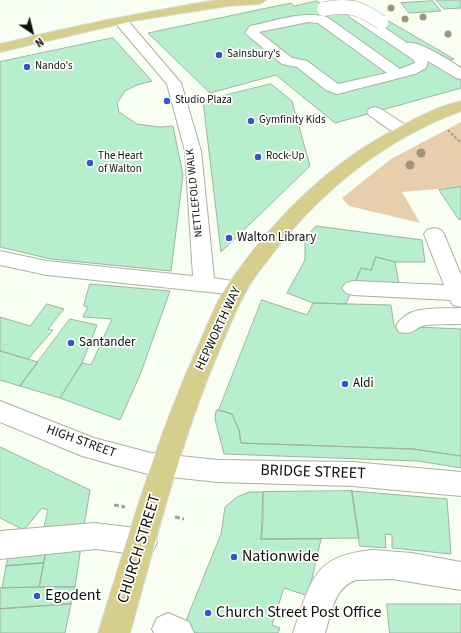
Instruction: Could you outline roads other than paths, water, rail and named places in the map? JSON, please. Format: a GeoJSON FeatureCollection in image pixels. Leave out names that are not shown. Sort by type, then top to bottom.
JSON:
{"type":"FeatureCollection","features":[{"type":"Feature","properties":{"kind":"main road"},"geometry":{"type":"LineString","coordinates":[[0,48],[133,17],[232,1],[260,0]]}},
{"type":"Feature","properties":{"kind":"main road"},"geometry":{"type":"LineString","coordinates":[[0,41],[68,31]]}},
{"type":"Feature","properties":{"kind":"main road","name":"HEPWORTH WAY"},"geometry":{"type":"LineString","coordinates":[[164,466],[191,388],[227,306],[251,266],[314,195],[347,167],[404,131],[428,118],[461,106]]}},
{"type":"Feature","properties":{"kind":"main road","name":"CHURCH STREET"},"geometry":{"type":"LineString","coordinates":[[114,633],[143,542],[164,466]]}},
{"type":"Feature","properties":{"kind":"street"},"geometry":{"type":"LineString","coordinates":[[346,0],[355,14],[420,58],[422,62],[421,65],[410,71],[344,88],[334,88],[302,64],[287,61],[252,33],[255,29],[323,12],[351,11],[378,23],[412,42],[461,65]]}},
{"type":"Feature","properties":{"kind":"street"},"geometry":{"type":"LineString","coordinates":[[323,12],[385,65],[398,74]]}},
{"type":"Feature","properties":{"kind":"street"},"geometry":{"type":"LineString","coordinates":[[323,12],[360,24],[413,60],[411,65],[402,67],[385,65]]}},
{"type":"Feature","properties":{"kind":"street"},"geometry":{"type":"LineString","coordinates":[[378,23],[461,75]]}},
{"type":"Feature","properties":{"kind":"street","name":"NETTLEFOLD WALK"},"geometry":{"type":"LineString","coordinates":[[124,25],[174,83],[193,151],[204,285]]}},
{"type":"Feature","properties":{"kind":"street"},"geometry":{"type":"LineString","coordinates":[[375,112],[404,131]]}},
{"type":"Feature","properties":{"kind":"street"},"geometry":{"type":"LineString","coordinates":[[353,288],[460,297],[434,234]]}},
{"type":"Feature","properties":{"kind":"street"},"geometry":{"type":"LineString","coordinates":[[0,258],[47,268],[237,288]]}},
{"type":"Feature","properties":{"kind":"street"},"geometry":{"type":"LineString","coordinates":[[407,326],[418,318],[461,316]]}},
{"type":"Feature","properties":{"kind":"street","name":"HIGH STREET"},"geometry":{"type":"LineString","coordinates":[[0,411],[91,448],[164,466]]}},
{"type":"Feature","properties":{"kind":"street","name":"BRIDGE STREET"},"geometry":{"type":"LineString","coordinates":[[164,466],[218,471],[353,474],[461,484]]}},
{"type":"Feature","properties":{"kind":"street"},"geometry":{"type":"LineString","coordinates":[[0,545],[95,536],[143,542]]}},
{"type":"Feature","properties":{"kind":"street"},"geometry":{"type":"LineString","coordinates":[[308,633],[322,596],[332,578],[349,566],[390,564],[461,576]]}},
{"type":"Feature","properties":{"kind":"place","name":"Sainsbury's"},"geometry":{"type":"Point","coordinates":[219,55]}},
{"type":"Feature","properties":{"kind":"place","name":"Nando's"},"geometry":{"type":"Point","coordinates":[27,67]}},
{"type":"Feature","properties":{"kind":"place","name":"Studio Plaza"},"geometry":{"type":"Point","coordinates":[167,101]}},
{"type":"Feature","properties":{"kind":"place","name":"Gymfinity Kids"},"geometry":{"type":"Point","coordinates":[251,121]}},
{"type":"Feature","properties":{"kind":"place","name":"Rock-Up"},"geometry":{"type":"Point","coordinates":[258,157]}},
{"type":"Feature","properties":{"kind":"place","name":"The Heart of Walton"},"geometry":{"type":"Point","coordinates":[90,163]}},
{"type":"Feature","properties":{"kind":"place","name":"Walton Library"},"geometry":{"type":"Point","coordinates":[229,238]}},
{"type":"Feature","properties":{"kind":"place","name":"Santander"},"geometry":{"type":"Point","coordinates":[71,343]}},
{"type":"Feature","properties":{"kind":"place","name":"Aldi"},"geometry":{"type":"Point","coordinates":[345,384]}},
{"type":"Feature","properties":{"kind":"place","name":"Nationwide"},"geometry":{"type":"Point","coordinates":[234,557]}},
{"type":"Feature","properties":{"kind":"place","name":"Egodent"},"geometry":{"type":"Point","coordinates":[37,596]}},
{"type":"Feature","properties":{"kind":"place","name":"Church Street Post Office"},"geometry":{"type":"Point","coordinates":[208,613]}}]}
